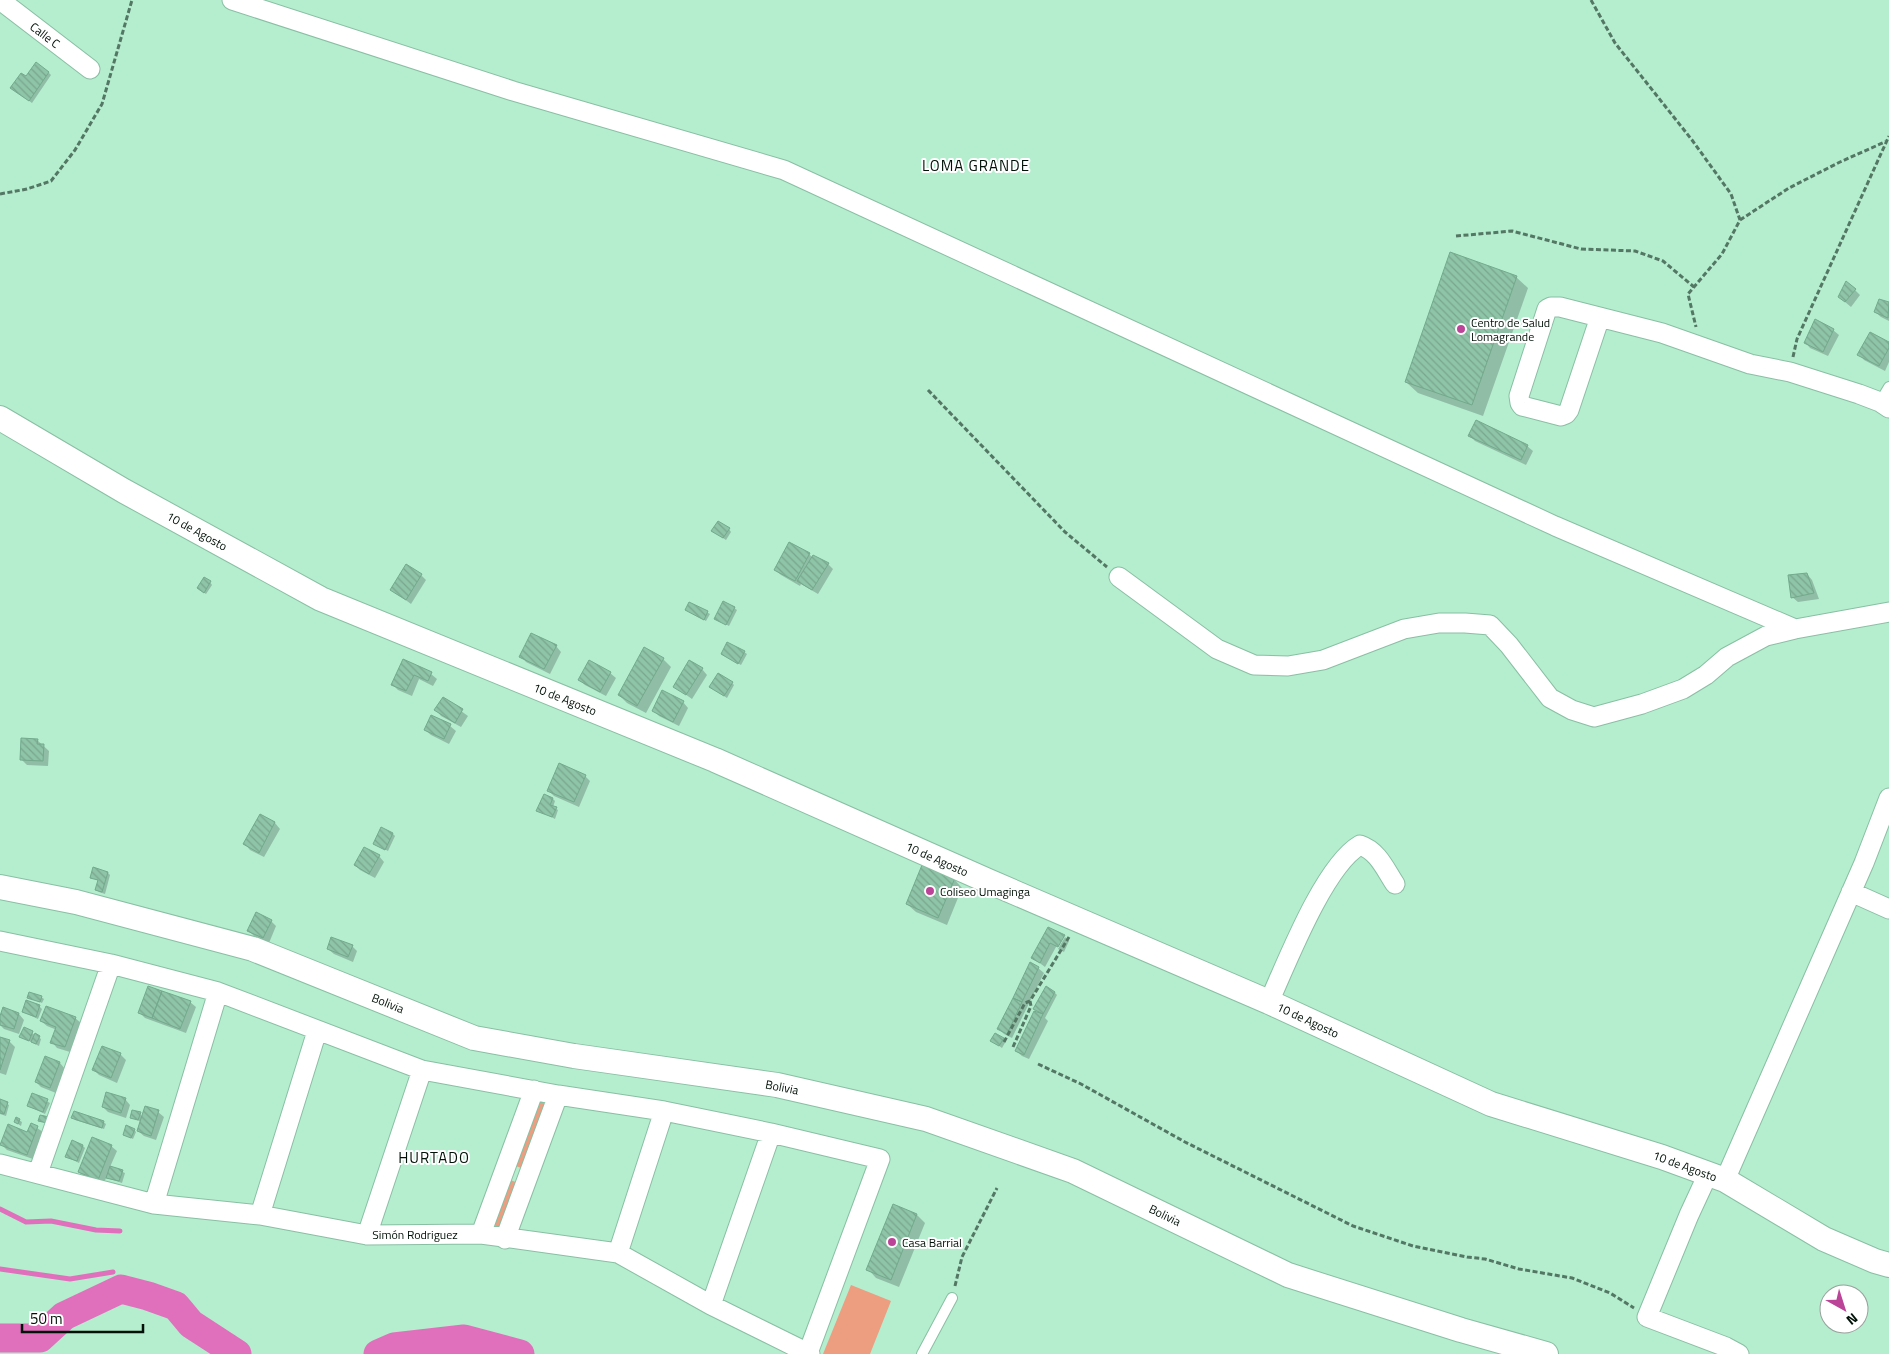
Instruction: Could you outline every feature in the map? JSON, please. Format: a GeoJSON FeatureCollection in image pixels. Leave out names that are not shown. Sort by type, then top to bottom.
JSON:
{"type":"FeatureCollection","features":[{"type":"Feature","properties":{"kind":"street","name":"Calle C"},"geometry":{"type":"LineString","coordinates":[[0,0],[90,69]]}},
{"type":"Feature","properties":{"kind":"street"},"geometry":{"type":"LineString","coordinates":[[232,0],[514,91],[784,170],[1555,526],[1795,629]]}},
{"type":"Feature","properties":{"kind":"street"},"geometry":{"type":"LineString","coordinates":[[1600,317],[1569,410],[1566,414],[1561,416],[1522,406],[1519,396],[1547,309],[1551,307],[1560,307],[1600,317],[1662,333],[1750,364],[1790,372],[1886,399]]}},
{"type":"Feature","properties":{"kind":"street","name":"10 de Agosto"},"geometry":{"type":"LineString","coordinates":[[0,418],[124,491],[321,599],[715,760],[1269,1002],[1491,1104],[1662,1157],[1717,1177],[1824,1239],[1889,1265]]}},
{"type":"Feature","properties":{"kind":"street"},"geometry":{"type":"LineString","coordinates":[[1119,577],[1217,649],[1254,665],[1288,666],[1323,660],[1404,629],[1439,623],[1490,625],[1509,645],[1550,698],[1572,710],[1594,717],[1642,704],[1683,689],[1706,675],[1727,657],[1766,636],[1889,612]]}},
{"type":"Feature","properties":{"kind":"street"},"geometry":{"type":"LineString","coordinates":[[1739,1354],[1726,1347],[1646,1317],[1689,1215],[1717,1177],[1851,892],[1889,798]]}},
{"type":"Feature","properties":{"kind":"street"},"geometry":{"type":"LineString","coordinates":[[1269,1002],[1318,896],[1344,857],[1352,849],[1360,845],[1377,855],[1395,884]]}},
{"type":"Feature","properties":{"kind":"street","name":"Bolivia"},"geometry":{"type":"LineString","coordinates":[[0,887],[76,902],[253,949],[474,1038],[574,1056],[777,1085],[926,1119],[1073,1171],[1288,1275],[1461,1330],[1546,1354]]}},
{"type":"Feature","properties":{"kind":"street"},"geometry":{"type":"LineString","coordinates":[[1851,892],[1889,908]]}},
{"type":"Feature","properties":{"kind":"street"},"geometry":{"type":"LineString","coordinates":[[2,946],[111,964],[218,992],[422,1070],[558,1095],[664,1111],[771,1133],[880,1159],[809,1353]]}},
{"type":"Feature","properties":{"kind":"street"},"geometry":{"type":"LineString","coordinates":[[38,1174],[111,964]]}},
{"type":"Feature","properties":{"kind":"street"},"geometry":{"type":"LineString","coordinates":[[154,1204],[218,992]]}},
{"type":"Feature","properties":{"kind":"street"},"geometry":{"type":"LineString","coordinates":[[260,1215],[317,1031]]}},
{"type":"Feature","properties":{"kind":"street"},"geometry":{"type":"LineString","coordinates":[[367,1235],[422,1070]]}},
{"type":"Feature","properties":{"kind":"street"},"geometry":{"type":"LineString","coordinates":[[481,1234],[534,1090]]}},
{"type":"Feature","properties":{"kind":"street"},"geometry":{"type":"LineString","coordinates":[[505,1239],[558,1095]]}},
{"type":"Feature","properties":{"kind":"street"},"geometry":{"type":"LineString","coordinates":[[618,1254],[664,1111]]}},
{"type":"Feature","properties":{"kind":"street"},"geometry":{"type":"LineString","coordinates":[[710,1305],[771,1133]]}},
{"type":"Feature","properties":{"kind":"street","name":"Simón Rodriguez"},"geometry":{"type":"LineString","coordinates":[[0,1164],[154,1204],[260,1215],[367,1235],[481,1234],[618,1254],[710,1305],[809,1353]]}},
{"type":"Feature","properties":{"kind":"street"},"geometry":{"type":"LineString","coordinates":[[506,1168],[528,1175]]}},
{"type":"Feature","properties":{"kind":"lane"},"geometry":{"type":"LineString","coordinates":[[922,1354],[952,1298]]}},
{"type":"Feature","properties":{"kind":"path"},"geometry":{"type":"LineString","coordinates":[[0,194],[28,189],[51,181],[75,150],[102,104],[132,0]]}},
{"type":"Feature","properties":{"kind":"path"},"geometry":{"type":"LineString","coordinates":[[1591,0],[1615,43],[1692,140],[1731,194],[1740,220]]}},
{"type":"Feature","properties":{"kind":"path"},"geometry":{"type":"LineString","coordinates":[[1698,336],[1688,294],[1722,254],[1740,220],[1789,188],[1888,139]]}},
{"type":"Feature","properties":{"kind":"path"},"geometry":{"type":"LineString","coordinates":[[1790,372],[1797,339],[1888,139]]}},
{"type":"Feature","properties":{"kind":"path"},"geometry":{"type":"LineString","coordinates":[[1456,236],[1512,231],[1581,249],[1636,251],[1662,261],[1694,286]]}},
{"type":"Feature","properties":{"kind":"path"},"geometry":{"type":"LineString","coordinates":[[928,390],[1065,532],[1119,577]]}},
{"type":"Feature","properties":{"kind":"path"},"geometry":{"type":"LineString","coordinates":[[1004,1042],[1025,1003],[1030,1000],[1078,920]]}},
{"type":"Feature","properties":{"kind":"path"},"geometry":{"type":"LineString","coordinates":[[1013,1047],[1031,1006],[1030,1000]]}},
{"type":"Feature","properties":{"kind":"path"},"geometry":{"type":"LineString","coordinates":[[1038,1064],[1081,1084],[1184,1142],[1353,1226],[1413,1246],[1485,1259],[1519,1269],[1572,1278],[1610,1293],[1646,1317]]}},
{"type":"Feature","properties":{"kind":"path"},"geometry":{"type":"LineString","coordinates":[[952,1298],[962,1257],[996,1188]]}},
{"type":"Feature","properties":{"kind":"shaded area"},"geometry":{"type":"Polygon","coordinates":[[[536,1099],[547,1103],[524,1169],[513,1165],[536,1099]]]}},
{"type":"Feature","properties":{"kind":"shaded area"},"geometry":{"type":"Polygon","coordinates":[[[508,1179],[518,1183],[502,1228],[491,1224],[508,1179]]]}},
{"type":"Feature","properties":{"kind":"shaded area"},"geometry":{"type":"Polygon","coordinates":[[[851,1285],[891,1301],[870,1354],[823,1354],[851,1285]]]}},
{"type":"Feature","properties":{"kind":"building"},"geometry":{"type":"Polygon","coordinates":[[[36,62],[49,72],[29,101],[10,88],[21,73],[26,76],[36,62]]]}},
{"type":"Feature","properties":{"kind":"building","name":"Centro de Salud Lomagrande"},"geometry":{"type":"Polygon","coordinates":[[[1450,252],[1517,276],[1472,405],[1405,382],[1450,252]]]}},
{"type":"Feature","properties":{"kind":"building"},"geometry":{"type":"Polygon","coordinates":[[[1846,281],[1856,289],[1845,302],[1838,297],[1846,281]]]}},
{"type":"Feature","properties":{"kind":"building"},"geometry":{"type":"Polygon","coordinates":[[[1879,299],[1889,302],[1888,318],[1874,312],[1879,299]]]}},
{"type":"Feature","properties":{"kind":"building"},"geometry":{"type":"Polygon","coordinates":[[[1815,319],[1834,329],[1823,352],[1804,343],[1815,319]]]}},
{"type":"Feature","properties":{"kind":"building"},"geometry":{"type":"Polygon","coordinates":[[[1870,332],[1889,342],[1889,348],[1879,366],[1857,355],[1870,332]]]}},
{"type":"Feature","properties":{"kind":"building"},"geometry":{"type":"Polygon","coordinates":[[[1476,420],[1528,445],[1521,460],[1468,436],[1476,420]]]}},
{"type":"Feature","properties":{"kind":"building"},"geometry":{"type":"Polygon","coordinates":[[[718,521],[730,528],[723,538],[711,531],[718,521]]]}},
{"type":"Feature","properties":{"kind":"building"},"geometry":{"type":"Polygon","coordinates":[[[789,542],[810,553],[795,581],[774,570],[789,542]]]}},
{"type":"Feature","properties":{"kind":"building"},"geometry":{"type":"Polygon","coordinates":[[[813,555],[829,563],[812,590],[797,581],[813,555]]]}},
{"type":"Feature","properties":{"kind":"building"},"geometry":{"type":"Polygon","coordinates":[[[406,564],[422,574],[406,600],[390,590],[406,564]]]}},
{"type":"Feature","properties":{"kind":"building"},"geometry":{"type":"Polygon","coordinates":[[[1807,573],[1814,593],[1791,598],[1788,575],[1807,573]]]}},
{"type":"Feature","properties":{"kind":"building"},"geometry":{"type":"Polygon","coordinates":[[[204,577],[211,581],[204,593],[197,588],[204,577]]]}},
{"type":"Feature","properties":{"kind":"building"},"geometry":{"type":"Polygon","coordinates":[[[723,601],[735,607],[726,625],[714,619],[723,601]]]}},
{"type":"Feature","properties":{"kind":"building"},"geometry":{"type":"Polygon","coordinates":[[[689,602],[708,611],[704,620],[685,610],[689,602]]]}},
{"type":"Feature","properties":{"kind":"building"},"geometry":{"type":"Polygon","coordinates":[[[531,633],[557,645],[544,669],[519,657],[531,633]]]}},
{"type":"Feature","properties":{"kind":"building"},"geometry":{"type":"Polygon","coordinates":[[[727,642],[745,651],[738,664],[721,654],[727,642]]]}},
{"type":"Feature","properties":{"kind":"building"},"geometry":{"type":"Polygon","coordinates":[[[644,647],[664,658],[637,706],[618,695],[644,647]]]}},
{"type":"Feature","properties":{"kind":"building"},"geometry":{"type":"Polygon","coordinates":[[[403,659],[432,672],[428,681],[414,675],[406,691],[391,685],[403,659]]]}},
{"type":"Feature","properties":{"kind":"building"},"geometry":{"type":"Polygon","coordinates":[[[589,660],[611,672],[600,692],[578,680],[589,660]]]}},
{"type":"Feature","properties":{"kind":"building"},"geometry":{"type":"Polygon","coordinates":[[[689,660],[703,668],[686,695],[673,687],[689,660]]]}},
{"type":"Feature","properties":{"kind":"building"},"geometry":{"type":"Polygon","coordinates":[[[718,673],[733,682],[724,696],[709,687],[718,673]]]}},
{"type":"Feature","properties":{"kind":"building"},"geometry":{"type":"Polygon","coordinates":[[[662,690],[684,701],[673,722],[652,711],[662,690]]]}},
{"type":"Feature","properties":{"kind":"building"},"geometry":{"type":"Polygon","coordinates":[[[443,697],[463,709],[455,723],[434,710],[443,697]]]}},
{"type":"Feature","properties":{"kind":"building"},"geometry":{"type":"Polygon","coordinates":[[[431,715],[451,724],[444,739],[424,730],[431,715]]]}},
{"type":"Feature","properties":{"kind":"building"},"geometry":{"type":"Polygon","coordinates":[[[21,738],[38,739],[37,744],[44,744],[43,761],[20,760],[21,738]]]}},
{"type":"Feature","properties":{"kind":"building"},"geometry":{"type":"Polygon","coordinates":[[[559,763],[586,775],[574,802],[547,791],[559,763]]]}},
{"type":"Feature","properties":{"kind":"building"},"geometry":{"type":"Polygon","coordinates":[[[544,794],[553,798],[550,805],[557,807],[552,817],[536,811],[544,794]]]}},
{"type":"Feature","properties":{"kind":"building"},"geometry":{"type":"Polygon","coordinates":[[[260,814],[275,822],[259,853],[243,844],[260,814]]]}},
{"type":"Feature","properties":{"kind":"building"},"geometry":{"type":"Polygon","coordinates":[[[381,827],[393,833],[385,850],[373,844],[381,827]]]}},
{"type":"Feature","properties":{"kind":"building"},"geometry":{"type":"Polygon","coordinates":[[[364,847],[380,855],[369,874],[354,865],[364,847]]]}},
{"type":"Feature","properties":{"kind":"building","name":"Coliseo Umaginga"},"geometry":{"type":"Polygon","coordinates":[[[922,865],[955,878],[938,918],[906,904],[922,865]]]}},
{"type":"Feature","properties":{"kind":"building"},"geometry":{"type":"Polygon","coordinates":[[[93,867],[108,872],[102,892],[95,890],[98,880],[90,878],[93,867]]]}},
{"type":"Feature","properties":{"kind":"building"},"geometry":{"type":"Polygon","coordinates":[[[256,912],[272,920],[263,938],[247,931],[256,912]]]}},
{"type":"Feature","properties":{"kind":"building"},"geometry":{"type":"Polygon","coordinates":[[[1048,927],[1065,935],[1058,947],[1050,943],[1040,963],[1031,958],[1048,927]]]}},
{"type":"Feature","properties":{"kind":"building"},"geometry":{"type":"Polygon","coordinates":[[[331,937],[353,945],[348,957],[327,949],[331,937]]]}},
{"type":"Feature","properties":{"kind":"building"},"geometry":{"type":"Polygon","coordinates":[[[1030,962],[1039,967],[1022,1002],[1013,998],[1030,962]]]}},
{"type":"Feature","properties":{"kind":"building"},"geometry":{"type":"Polygon","coordinates":[[[148,986],[162,991],[152,1018],[138,1013],[148,986]]]}},
{"type":"Feature","properties":{"kind":"building"},"geometry":{"type":"Polygon","coordinates":[[[1046,986],[1055,992],[1043,1014],[1033,1009],[1046,986]]]}},
{"type":"Feature","properties":{"kind":"building"},"geometry":{"type":"Polygon","coordinates":[[[162,991],[191,1001],[180,1029],[152,1018],[162,991]]]}},
{"type":"Feature","properties":{"kind":"building"},"geometry":{"type":"Polygon","coordinates":[[[29,992],[42,996],[40,1002],[27,998],[29,992]]]}},
{"type":"Feature","properties":{"kind":"building"},"geometry":{"type":"Polygon","coordinates":[[[1013,998],[1022,1002],[1007,1034],[997,1029],[1013,998]]]}},
{"type":"Feature","properties":{"kind":"building"},"geometry":{"type":"Polygon","coordinates":[[[26,1000],[40,1005],[36,1017],[22,1012],[26,1000]]]}},
{"type":"Feature","properties":{"kind":"building"},"geometry":{"type":"Polygon","coordinates":[[[46,1006],[76,1017],[65,1047],[50,1043],[56,1027],[40,1021],[46,1006]]]}},
{"type":"Feature","properties":{"kind":"building"},"geometry":{"type":"Polygon","coordinates":[[[3,1007],[19,1013],[14,1029],[0,1025],[3,1007]]]}},
{"type":"Feature","properties":{"kind":"building"},"geometry":{"type":"Polygon","coordinates":[[[1034,1011],[1043,1014],[1024,1055],[1015,1051],[1034,1011]]]}},
{"type":"Feature","properties":{"kind":"building"},"geometry":{"type":"Polygon","coordinates":[[[24,1027],[33,1031],[29,1041],[19,1037],[24,1027]]]}},
{"type":"Feature","properties":{"kind":"building"},"geometry":{"type":"Polygon","coordinates":[[[35,1033],[40,1036],[36,1044],[31,1042],[35,1033]]]}},
{"type":"Feature","properties":{"kind":"building"},"geometry":{"type":"Polygon","coordinates":[[[995,1033],[1004,1038],[999,1046],[990,1041],[995,1033]]]}},
{"type":"Feature","properties":{"kind":"building"},"geometry":{"type":"Polygon","coordinates":[[[0,1037],[10,1040],[0,1070],[0,1037]]]}},
{"type":"Feature","properties":{"kind":"building"},"geometry":{"type":"Polygon","coordinates":[[[102,1046],[121,1053],[111,1078],[92,1070],[102,1046]]]}},
{"type":"Feature","properties":{"kind":"building"},"geometry":{"type":"Polygon","coordinates":[[[45,1056],[60,1062],[50,1088],[35,1082],[45,1056]]]}},
{"type":"Feature","properties":{"kind":"building"},"geometry":{"type":"Polygon","coordinates":[[[106,1092],[126,1098],[121,1113],[102,1107],[106,1092]]]}},
{"type":"Feature","properties":{"kind":"building"},"geometry":{"type":"Polygon","coordinates":[[[32,1093],[48,1099],[43,1112],[27,1106],[32,1093]]]}},
{"type":"Feature","properties":{"kind":"building"},"geometry":{"type":"Polygon","coordinates":[[[0,1099],[8,1102],[4,1114],[0,1113],[0,1099]]]}},
{"type":"Feature","properties":{"kind":"building"},"geometry":{"type":"Polygon","coordinates":[[[145,1106],[159,1110],[151,1136],[137,1131],[145,1106]]]}},
{"type":"Feature","properties":{"kind":"building"},"geometry":{"type":"Polygon","coordinates":[[[132,1110],[141,1112],[138,1120],[130,1118],[132,1110]]]}},
{"type":"Feature","properties":{"kind":"building"},"geometry":{"type":"Polygon","coordinates":[[[74,1111],[104,1121],[102,1128],[71,1118],[74,1111]]]}},
{"type":"Feature","properties":{"kind":"building"},"geometry":{"type":"Polygon","coordinates":[[[40,1115],[49,1117],[47,1123],[38,1121],[40,1115]]]}},
{"type":"Feature","properties":{"kind":"building"},"geometry":{"type":"Polygon","coordinates":[[[16,1117],[20,1119],[18,1124],[14,1122],[16,1117]]]}},
{"type":"Feature","properties":{"kind":"building"},"geometry":{"type":"Polygon","coordinates":[[[31,1123],[38,1126],[27,1155],[0,1145],[8,1124],[27,1132],[31,1123]]]}},
{"type":"Feature","properties":{"kind":"building"},"geometry":{"type":"Polygon","coordinates":[[[126,1125],[135,1129],[131,1138],[123,1135],[126,1125]]]}},
{"type":"Feature","properties":{"kind":"building"},"geometry":{"type":"Polygon","coordinates":[[[92,1137],[112,1145],[98,1180],[78,1172],[92,1137]]]}},
{"type":"Feature","properties":{"kind":"building"},"geometry":{"type":"Polygon","coordinates":[[[72,1140],[83,1145],[77,1161],[65,1157],[72,1140]]]}},
{"type":"Feature","properties":{"kind":"building"},"geometry":{"type":"Polygon","coordinates":[[[110,1166],[123,1170],[119,1181],[106,1178],[110,1166]]]}},
{"type":"Feature","properties":{"kind":"building","name":"Casa Barrial"},"geometry":{"type":"Polygon","coordinates":[[[893,1204],[917,1214],[891,1280],[866,1270],[893,1204]]]}},
{"type":"Feature","properties":{"kind":"waterway"},"geometry":{"type":"LineString","coordinates":[[0,1209],[26,1222],[51,1221],[96,1230],[120,1231]]}},
{"type":"Feature","properties":{"kind":"waterway"},"geometry":{"type":"LineString","coordinates":[[0,1269],[70,1279],[113,1272]]}},
{"type":"Feature","properties":{"kind":"waterway"},"geometry":{"type":"LineString","coordinates":[[0,1338],[40,1338],[64,1316],[121,1289],[176,1306],[191,1324],[237,1354]]}},
{"type":"Feature","properties":{"kind":"waterway"},"geometry":{"type":"LineString","coordinates":[[378,1354],[394,1347],[464,1339],[520,1354]]}},
{"type":"Feature","properties":{"kind":"place","name":"Centro de Salud Lomagrande"},"geometry":{"type":"Point","coordinates":[1461,329]}},
{"type":"Feature","properties":{"kind":"place","name":"Coliseo Umaginga"},"geometry":{"type":"Point","coordinates":[930,891]}},
{"type":"Feature","properties":{"kind":"place","name":"Casa Barrial"},"geometry":{"type":"Point","coordinates":[892,1242]}},
{"type":"Feature","properties":{"kind":"district","name":"LOMA GRANDE"},"geometry":{"type":"Point","coordinates":[976,165]}},
{"type":"Feature","properties":{"kind":"district","name":"HURTADO"},"geometry":{"type":"Point","coordinates":[434,1157]}}]}
